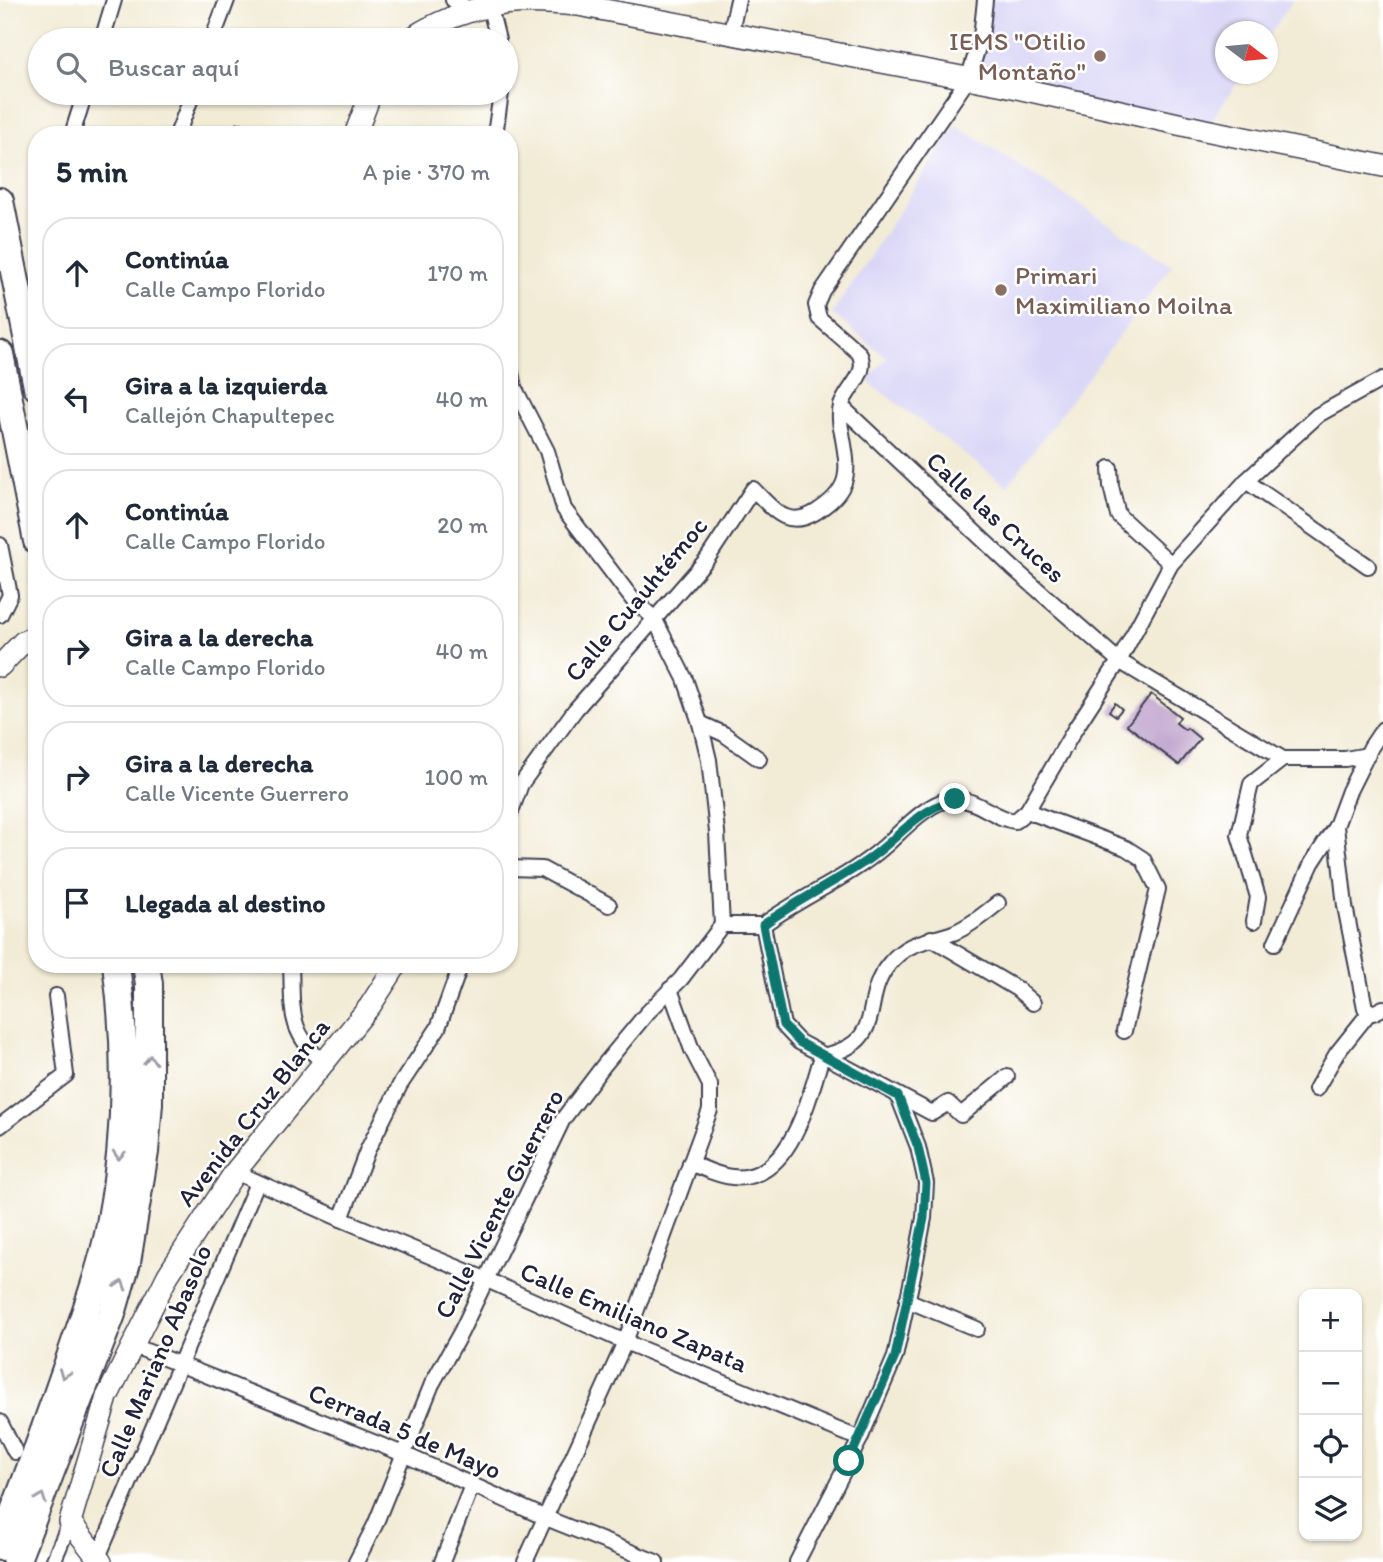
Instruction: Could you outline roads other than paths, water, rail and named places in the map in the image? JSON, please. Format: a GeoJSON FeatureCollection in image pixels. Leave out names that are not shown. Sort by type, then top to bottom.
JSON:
{"type":"FeatureCollection","features":[{"type":"Feature","properties":{"kind":"highway"},"geometry":{"type":"LineString","coordinates":[[0,201],[28,342]]}},
{"type":"Feature","properties":{"kind":"highway"},"geometry":{"type":"LineString","coordinates":[[0,354],[28,496]]}},
{"type":"Feature","properties":{"kind":"highway"},"geometry":{"type":"LineString","coordinates":[[0,1547],[85,1313],[109,1230],[123,1101],[123,1041],[117,973]]}},
{"type":"Feature","properties":{"kind":"highway"},"geometry":{"type":"LineString","coordinates":[[16,1562],[112,1314],[127,1262],[142,1176],[149,1103],[147,973]]}},
{"type":"Feature","properties":{"kind":"main road"},"geometry":{"type":"LineString","coordinates":[[431,28],[475,4],[523,0],[604,5],[730,35],[968,79],[1381,163]]}},
{"type":"Feature","properties":{"kind":"main road"},"geometry":{"type":"LineString","coordinates":[[358,126],[366,105]]}},
{"type":"Feature","properties":{"kind":"main road"},"geometry":{"type":"LineString","coordinates":[[0,666],[28,640]]}},
{"type":"Feature","properties":{"kind":"main road","name":"Avenida Cruz Blanca"},"geometry":{"type":"LineString","coordinates":[[70,1522],[107,1397],[168,1275],[235,1171],[370,1006],[391,973]]}},
{"type":"Feature","properties":{"kind":"main road"},"geometry":{"type":"LineString","coordinates":[[70,1522],[98,1561]]}},
{"type":"Feature","properties":{"kind":"street"},"geometry":{"type":"LineString","coordinates":[[106,28],[114,0]]}},
{"type":"Feature","properties":{"kind":"street"},"geometry":{"type":"LineString","coordinates":[[216,28],[227,0]]}},
{"type":"Feature","properties":{"kind":"street"},"geometry":{"type":"LineString","coordinates":[[730,35],[738,0]]}},
{"type":"Feature","properties":{"kind":"street"},"geometry":{"type":"LineString","coordinates":[[841,406],[862,371],[863,361],[859,354],[819,318],[816,305],[830,279],[968,79],[981,38],[985,0]]}},
{"type":"Feature","properties":{"kind":"street"},"geometry":{"type":"LineString","coordinates":[[475,4],[490,28]]}},
{"type":"Feature","properties":{"kind":"street"},"geometry":{"type":"LineString","coordinates":[[75,126],[81,105]]}},
{"type":"Feature","properties":{"kind":"street"},"geometry":{"type":"LineString","coordinates":[[180,126],[188,105]]}},
{"type":"Feature","properties":{"kind":"street"},"geometry":{"type":"LineString","coordinates":[[496,126],[499,105]]}},
{"type":"Feature","properties":{"kind":"street"},"geometry":{"type":"LineString","coordinates":[[518,395],[547,451],[564,509],[633,600],[654,618],[685,679],[709,760],[716,820],[722,925],[763,925],[790,905],[867,860],[915,818],[933,806],[955,799],[986,809],[1006,820],[1015,821],[1027,811],[1119,661],[1171,565],[1245,481],[1318,415],[1383,379]]}},
{"type":"Feature","properties":{"kind":"street","name":"Calle Cuauhtémoc"},"geometry":{"type":"LineString","coordinates":[[518,792],[521,784],[567,721],[707,559],[753,489],[778,513],[793,520],[804,519],[831,502],[843,488],[847,472],[840,426],[841,406]]}},
{"type":"Feature","properties":{"kind":"street","name":"Calle las Cruces"},"geometry":{"type":"LineString","coordinates":[[841,406],[1013,568],[1119,661],[1283,759]]}},
{"type":"Feature","properties":{"kind":"street"},"geometry":{"type":"LineString","coordinates":[[1111,468],[1111,486],[1118,515],[1171,565]]}},
{"type":"Feature","properties":{"kind":"street"},"geometry":{"type":"LineString","coordinates":[[1245,481],[1368,566]]}},
{"type":"Feature","properties":{"kind":"street"},"geometry":{"type":"LineString","coordinates":[[0,545],[10,595],[0,615]]}},
{"type":"Feature","properties":{"kind":"street"},"geometry":{"type":"LineString","coordinates":[[700,723],[724,734],[759,759]]}},
{"type":"Feature","properties":{"kind":"street"},"geometry":{"type":"LineString","coordinates":[[1275,943],[1312,863],[1336,826],[1349,791],[1383,729]]}},
{"type":"Feature","properties":{"kind":"street"},"geometry":{"type":"LineString","coordinates":[[1254,921],[1258,897],[1239,835],[1251,784],[1283,759],[1345,759],[1368,755]]}},
{"type":"Feature","properties":{"kind":"street"},"geometry":{"type":"LineString","coordinates":[[1027,811],[1126,848],[1143,859],[1158,889],[1124,1031]]}},
{"type":"Feature","properties":{"kind":"street"},"geometry":{"type":"LineString","coordinates":[[1336,826],[1345,906],[1365,1008],[1376,1010]]}},
{"type":"Feature","properties":{"kind":"street"},"geometry":{"type":"LineString","coordinates":[[518,868],[542,869],[609,905]]}},
{"type":"Feature","properties":{"kind":"street"},"geometry":{"type":"LineString","coordinates":[[822,1056],[842,1052],[854,1045],[868,1026],[877,988],[888,964],[901,951],[918,941],[953,933],[978,919],[998,903]]}},
{"type":"Feature","properties":{"kind":"street","name":"Calle Vicente Guerrero"},"geometry":{"type":"LineString","coordinates":[[356,1562],[375,1525],[432,1384],[461,1332],[564,1119],[604,1065],[681,979],[722,925]]}},
{"type":"Feature","properties":{"kind":"street"},"geometry":{"type":"LineString","coordinates":[[763,925],[783,1025],[799,1042],[932,1113],[947,1103],[961,1115],[1007,1077]]}},
{"type":"Feature","properties":{"kind":"street"},"geometry":{"type":"LineString","coordinates":[[931,938],[1017,989],[1033,1003]]}},
{"type":"Feature","properties":{"kind":"street"},"geometry":{"type":"LineString","coordinates":[[291,973],[293,1016],[297,1031],[306,1047],[324,1064]]}},
{"type":"Feature","properties":{"kind":"street"},"geometry":{"type":"LineString","coordinates":[[341,1219],[368,1152],[400,1085],[438,1028],[458,973]]}},
{"type":"Feature","properties":{"kind":"street"},"geometry":{"type":"LineString","coordinates":[[525,1562],[625,1342],[710,1110],[710,1085],[692,1050],[670,989]]}},
{"type":"Feature","properties":{"kind":"street"},"geometry":{"type":"LineString","coordinates":[[0,1126],[66,1075],[56,996]]}},
{"type":"Feature","properties":{"kind":"street"},"geometry":{"type":"LineString","coordinates":[[1316,1089],[1343,1045],[1376,1010]]}},
{"type":"Feature","properties":{"kind":"street"},"geometry":{"type":"LineString","coordinates":[[690,1163],[730,1177],[746,1177],[778,1160],[791,1143],[822,1056]]}},
{"type":"Feature","properties":{"kind":"street"},"geometry":{"type":"LineString","coordinates":[[797,1562],[860,1439],[895,1357],[924,1218],[926,1183],[918,1147],[898,1096]]}},
{"type":"Feature","properties":{"kind":"street","name":"Calle Emiliano Zapata"},"geometry":{"type":"LineString","coordinates":[[235,1171],[257,1183],[485,1279],[625,1342],[860,1439]]}},
{"type":"Feature","properties":{"kind":"street","name":"Calle Mariano Abasolo"},"geometry":{"type":"LineString","coordinates":[[98,1561],[257,1183]]}},
{"type":"Feature","properties":{"kind":"street"},"geometry":{"type":"LineString","coordinates":[[907,1300],[977,1329]]}},
{"type":"Feature","properties":{"kind":"street","name":"Cerrada 5 de Mayo"},"geometry":{"type":"LineString","coordinates":[[134,1346],[403,1454],[546,1518],[656,1562]]}},
{"type":"Feature","properties":{"kind":"street"},"geometry":{"type":"LineString","coordinates":[[0,1422],[15,1452]]}},
{"type":"Feature","properties":{"kind":"street"},"geometry":{"type":"LineString","coordinates":[[442,1562],[472,1485]]}},
{"type":"Feature","properties":{"kind":"street"},"geometry":{"type":"LineString","coordinates":[[53,1562],[70,1522]]}},
{"type":"Feature","properties":{"kind":"place","name":"IEMS \"Otilio Montaño\""},"geometry":{"type":"Point","coordinates":[1100,56]}},
{"type":"Feature","properties":{"kind":"place","name":"Primari Maximiliano Moilna"},"geometry":{"type":"Point","coordinates":[1001,290]}}]}
